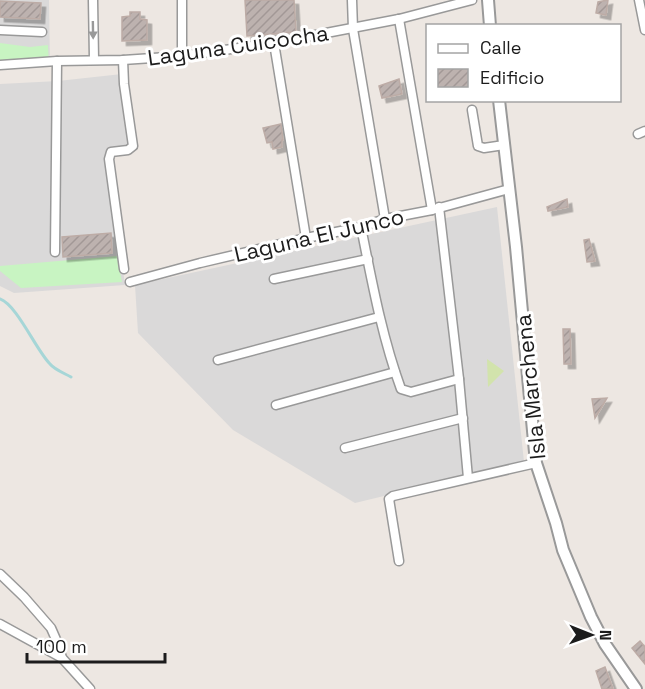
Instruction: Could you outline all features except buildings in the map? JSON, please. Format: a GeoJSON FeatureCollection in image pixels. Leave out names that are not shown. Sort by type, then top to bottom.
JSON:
{"type":"FeatureCollection","features":[{"type":"Feature","properties":{"kind":"street"},"geometry":{"type":"LineString","coordinates":[[93,0],[94,59]]}},
{"type":"Feature","properties":{"kind":"street"},"geometry":{"type":"LineString","coordinates":[[182,0],[182,56]]}},
{"type":"Feature","properties":{"kind":"street"},"geometry":{"type":"LineString","coordinates":[[352,0],[353,29],[385,219]]}},
{"type":"Feature","properties":{"kind":"street","name":"Laguna Cuicocha"},"geometry":{"type":"LineString","coordinates":[[0,65],[182,56],[353,29],[399,20],[472,0]]}},
{"type":"Feature","properties":{"kind":"street"},"geometry":{"type":"LineString","coordinates":[[488,0],[490,24]]}},
{"type":"Feature","properties":{"kind":"street"},"geometry":{"type":"LineString","coordinates":[[639,0],[645,30]]}},
{"type":"Feature","properties":{"kind":"street"},"geometry":{"type":"LineString","coordinates":[[399,20],[436,208],[459,379],[468,478]]}},
{"type":"Feature","properties":{"kind":"street"},"geometry":{"type":"LineString","coordinates":[[0,30],[42,32]]}},
{"type":"Feature","properties":{"kind":"street"},"geometry":{"type":"LineString","coordinates":[[274,43],[306,238]]}},
{"type":"Feature","properties":{"kind":"street"},"geometry":{"type":"LineString","coordinates":[[123,60],[133,146],[128,150],[111,152],[109,159],[124,269]]}},
{"type":"Feature","properties":{"kind":"street"},"geometry":{"type":"LineString","coordinates":[[55,252],[57,61]]}},
{"type":"Feature","properties":{"kind":"street","name":"Isla Marchena"},"geometry":{"type":"LineString","coordinates":[[499,102],[517,258],[536,463],[563,550],[591,617],[605,644],[636,689]]}},
{"type":"Feature","properties":{"kind":"street"},"geometry":{"type":"LineString","coordinates":[[472,110],[478,146],[484,148],[504,145]]}},
{"type":"Feature","properties":{"kind":"street","name":"Laguna El Junco"},"geometry":{"type":"LineString","coordinates":[[130,282],[509,189]]}},
{"type":"Feature","properties":{"kind":"street"},"geometry":{"type":"LineString","coordinates":[[361,227],[380,317],[401,389],[411,392],[459,379]]}},
{"type":"Feature","properties":{"kind":"street"},"geometry":{"type":"LineString","coordinates":[[274,279],[368,259]]}},
{"type":"Feature","properties":{"kind":"street"},"geometry":{"type":"LineString","coordinates":[[218,360],[380,317]]}},
{"type":"Feature","properties":{"kind":"street"},"geometry":{"type":"LineString","coordinates":[[276,405],[395,372]]}},
{"type":"Feature","properties":{"kind":"street"},"geometry":{"type":"LineString","coordinates":[[345,448],[463,418]]}},
{"type":"Feature","properties":{"kind":"street"},"geometry":{"type":"LineString","coordinates":[[399,561],[388,499],[536,463]]}},
{"type":"Feature","properties":{"kind":"street"},"geometry":{"type":"LineString","coordinates":[[0,574],[51,628],[62,658]]}},
{"type":"Feature","properties":{"kind":"street"},"geometry":{"type":"LineString","coordinates":[[0,624],[62,658],[90,689]]}},
{"type":"Feature","properties":{"kind":"shaded area"},"geometry":{"type":"Polygon","coordinates":[[[0,0],[49,0],[50,67],[0,68],[0,0]]]}},
{"type":"Feature","properties":{"kind":"shaded area"},"geometry":{"type":"Polygon","coordinates":[[[122,74],[132,146],[107,148],[125,285],[14,293],[0,286],[0,84],[122,74]]]}},
{"type":"Feature","properties":{"kind":"shaded area"},"geometry":{"type":"Polygon","coordinates":[[[497,207],[524,462],[355,503],[233,430],[138,333],[135,285],[497,207]]]}},
{"type":"Feature","properties":{"kind":"green space"},"geometry":{"type":"Polygon","coordinates":[[[0,43],[30,47],[48,45],[49,66],[0,67],[0,43]]]}},
{"type":"Feature","properties":{"kind":"green space"},"geometry":{"type":"Polygon","coordinates":[[[117,256],[122,282],[21,288],[0,271],[0,266],[117,256]]]}},
{"type":"Feature","properties":{"kind":"green space"},"geometry":{"type":"Polygon","coordinates":[[[487,359],[504,371],[488,387],[487,359]]]}},
{"type":"Feature","properties":{"kind":"waterway"},"geometry":{"type":"LineString","coordinates":[[0,299],[20,319],[50,364],[71,377]]}}]}
